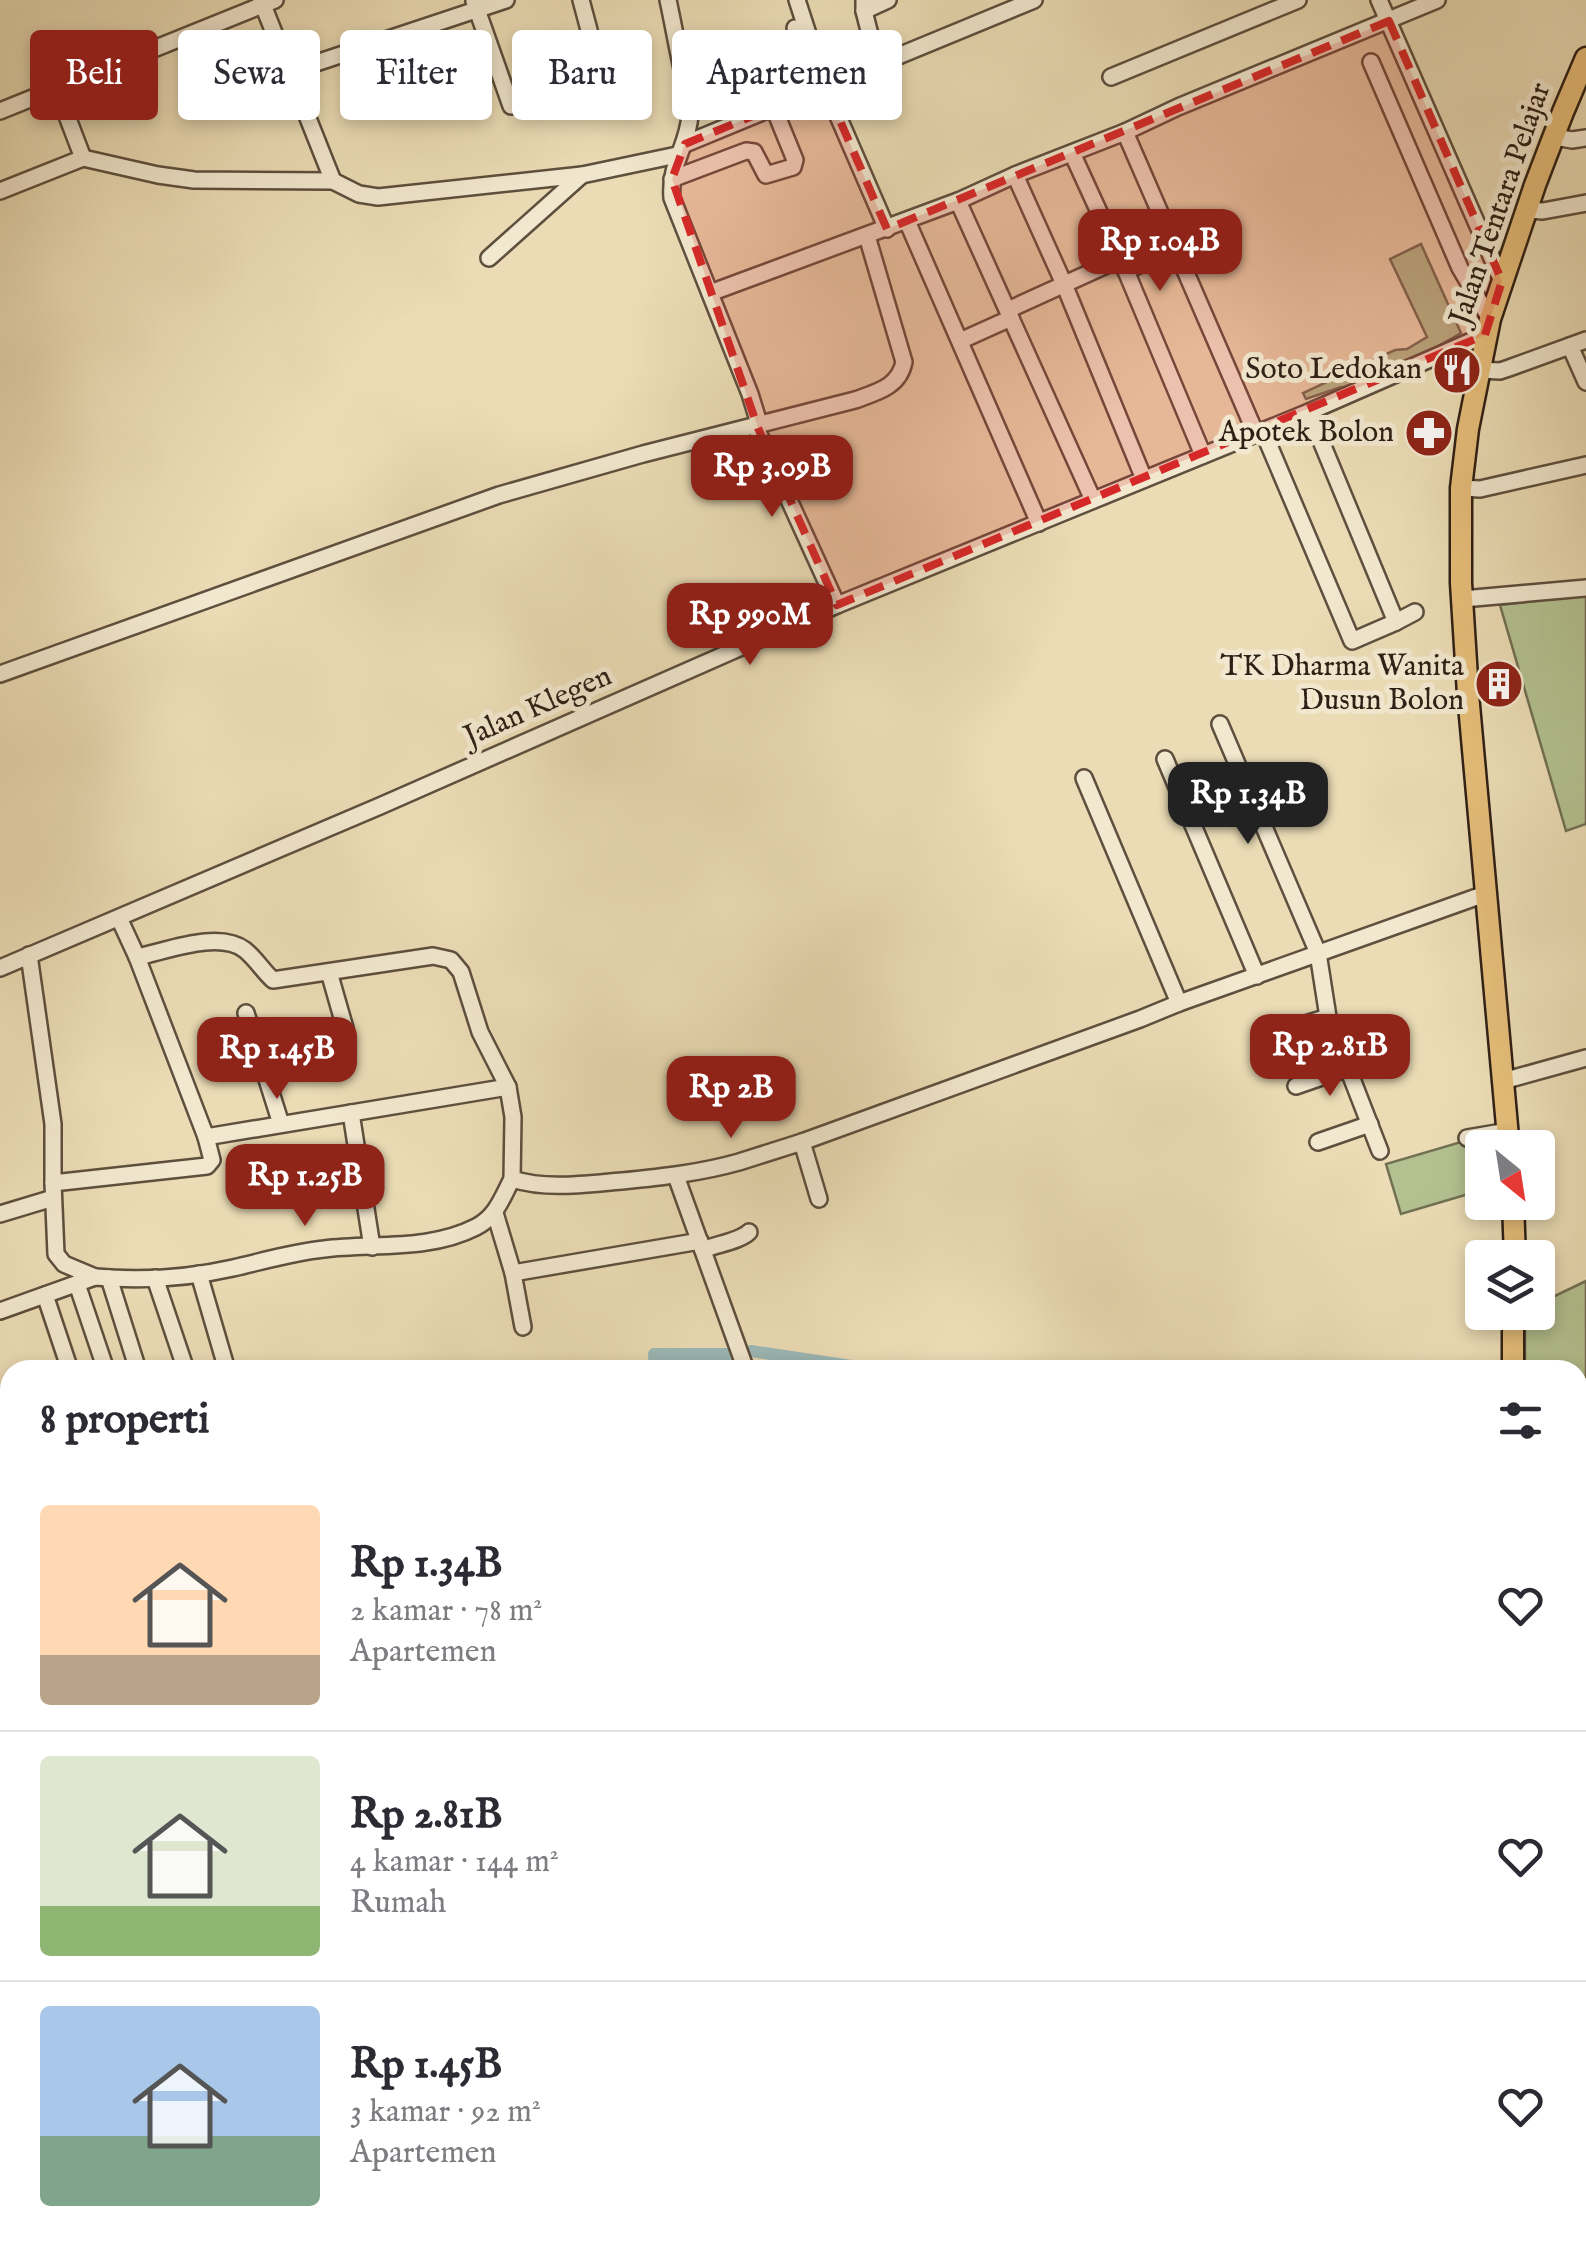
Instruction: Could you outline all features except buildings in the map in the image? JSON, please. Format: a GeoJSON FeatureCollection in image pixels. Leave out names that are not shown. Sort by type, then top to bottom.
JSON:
{"type":"FeatureCollection","features":[{"type":"Feature","properties":{"kind":"main road","name":"Jalan Tentara Pelajar"},"geometry":{"type":"LineString","coordinates":[[1508,1130],[1468,694],[1460,567],[1461,488],[1488,327],[1527,210],[1584,68]]}},
{"type":"Feature","properties":{"kind":"main road"},"geometry":{"type":"LineString","coordinates":[[1513,1330],[1513,1360]]}},
{"type":"Feature","properties":{"kind":"street"},"geometry":{"type":"LineString","coordinates":[[320,61],[475,5],[506,0]]}},
{"type":"Feature","properties":{"kind":"street"},"geometry":{"type":"LineString","coordinates":[[581,0],[589,30]]}},
{"type":"Feature","properties":{"kind":"street"},"geometry":{"type":"LineString","coordinates":[[668,0],[690,106],[672,179],[672,198],[756,411],[758,432],[837,606]]}},
{"type":"Feature","properties":{"kind":"street"},"geometry":{"type":"LineString","coordinates":[[786,0],[798,30]]}},
{"type":"Feature","properties":{"kind":"street"},"geometry":{"type":"LineString","coordinates":[[797,0],[804,30]]}},
{"type":"Feature","properties":{"kind":"street"},"geometry":{"type":"LineString","coordinates":[[870,30],[864,5],[888,0]]}},
{"type":"Feature","properties":{"kind":"street"},"geometry":{"type":"LineString","coordinates":[[902,56],[1034,0]]}},
{"type":"Feature","properties":{"kind":"street"},"geometry":{"type":"LineString","coordinates":[[1111,77],[1298,0]]}},
{"type":"Feature","properties":{"kind":"street"},"geometry":{"type":"LineString","coordinates":[[1379,0],[1502,281]]}},
{"type":"Feature","properties":{"kind":"street"},"geometry":{"type":"LineString","coordinates":[[710,292],[958,201],[1438,0]]}},
{"type":"Feature","properties":{"kind":"street"},"geometry":{"type":"LineString","coordinates":[[158,47],[266,2],[275,30]]}},
{"type":"Feature","properties":{"kind":"street"},"geometry":{"type":"LineString","coordinates":[[475,5],[511,106]]}},
{"type":"Feature","properties":{"kind":"street"},"geometry":{"type":"LineString","coordinates":[[1371,62],[1488,327]]}},
{"type":"Feature","properties":{"kind":"street"},"geometry":{"type":"LineString","coordinates":[[0,111],[30,100]]}},
{"type":"Feature","properties":{"kind":"street"},"geometry":{"type":"LineString","coordinates":[[67,120],[82,158]]}},
{"type":"Feature","properties":{"kind":"street"},"geometry":{"type":"LineString","coordinates":[[308,120],[333,182]]}},
{"type":"Feature","properties":{"kind":"street"},"geometry":{"type":"LineString","coordinates":[[0,191],[82,158],[194,180],[333,182],[359,194],[378,197],[582,175],[681,149],[744,120]]}},
{"type":"Feature","properties":{"kind":"street"},"geometry":{"type":"LineString","coordinates":[[672,179],[746,151],[754,152],[766,175],[793,166],[795,160],[779,120]]}},
{"type":"Feature","properties":{"kind":"street"},"geometry":{"type":"LineString","coordinates":[[835,120],[887,229]]}},
{"type":"Feature","properties":{"kind":"street"},"geometry":{"type":"LineString","coordinates":[[1125,132],[1352,641]]}},
{"type":"Feature","properties":{"kind":"street"},"geometry":{"type":"LineString","coordinates":[[1555,136],[1586,138]]}},
{"type":"Feature","properties":{"kind":"street"},"geometry":{"type":"LineString","coordinates":[[1072,154],[1203,455]]}},
{"type":"Feature","properties":{"kind":"street"},"geometry":{"type":"LineString","coordinates":[[489,258],[582,175]]}},
{"type":"Feature","properties":{"kind":"street"},"geometry":{"type":"LineString","coordinates":[[1016,175],[1144,480]]}},
{"type":"Feature","properties":{"kind":"street"},"geometry":{"type":"LineString","coordinates":[[958,201],[1093,500]]}},
{"type":"Feature","properties":{"kind":"street"},"geometry":{"type":"LineString","coordinates":[[1527,210],[1586,203]]}},
{"type":"Feature","properties":{"kind":"street"},"geometry":{"type":"LineString","coordinates":[[907,220],[1040,523]]}},
{"type":"Feature","properties":{"kind":"street"},"geometry":{"type":"LineString","coordinates":[[0,674],[499,496],[642,454],[855,400],[888,387],[900,376],[904,362],[866,236]]}},
{"type":"Feature","properties":{"kind":"street"},"geometry":{"type":"LineString","coordinates":[[960,341],[1064,284],[1177,248]]}},
{"type":"Feature","properties":{"kind":"street","name":"Jalan Klegen"},"geometry":{"type":"LineString","coordinates":[[0,968],[837,606],[1309,412],[1488,327]]}},
{"type":"Feature","properties":{"kind":"street"},"geometry":{"type":"LineString","coordinates":[[1480,370],[1500,371],[1578,343],[1586,382]]}},
{"type":"Feature","properties":{"kind":"street"},"geometry":{"type":"LineString","coordinates":[[1309,412],[1396,622]]}},
{"type":"Feature","properties":{"kind":"street"},"geometry":{"type":"LineString","coordinates":[[1461,488],[1480,488],[1586,465]]}},
{"type":"Feature","properties":{"kind":"street"},"geometry":{"type":"LineString","coordinates":[[1463,599],[1586,588]]}},
{"type":"Feature","properties":{"kind":"street"},"geometry":{"type":"LineString","coordinates":[[1335,650],[1415,612]]}},
{"type":"Feature","properties":{"kind":"street"},"geometry":{"type":"LineString","coordinates":[[1220,724],[1318,953],[1328,1017],[1380,1151]]}},
{"type":"Feature","properties":{"kind":"street"},"geometry":{"type":"LineString","coordinates":[[1165,760],[1257,976]]}},
{"type":"Feature","properties":{"kind":"street"},"geometry":{"type":"LineString","coordinates":[[1084,778],[1179,1002]]}},
{"type":"Feature","properties":{"kind":"street"},"geometry":{"type":"LineString","coordinates":[[512,1179],[558,1186],[714,1169],[802,1142],[1485,894]]}},
{"type":"Feature","properties":{"kind":"street"},"geometry":{"type":"LineString","coordinates":[[0,1214],[53,1191],[209,1165],[212,1156],[206,1137],[119,918]]}},
{"type":"Feature","properties":{"kind":"street"},"geometry":{"type":"LineString","coordinates":[[0,1311],[102,1278],[200,1274],[323,1249],[372,1248],[464,1233],[495,1213],[512,1179],[513,1117],[508,1087],[484,1042],[461,972],[451,960],[433,956],[273,980],[244,950],[225,941],[136,957]]}},
{"type":"Feature","properties":{"kind":"street"},"geometry":{"type":"LineString","coordinates":[[29,955],[53,1124],[54,1247],[64,1264],[102,1278],[134,1360]]}},
{"type":"Feature","properties":{"kind":"street"},"geometry":{"type":"LineString","coordinates":[[329,972],[345,1028]]}},
{"type":"Feature","properties":{"kind":"street"},"geometry":{"type":"LineString","coordinates":[[246,1012],[281,1124]]}},
{"type":"Feature","properties":{"kind":"street"},"geometry":{"type":"LineString","coordinates":[[1276,1033],[1328,1017]]}},
{"type":"Feature","properties":{"kind":"street"},"geometry":{"type":"LineString","coordinates":[[1503,1081],[1586,1058]]}},
{"type":"Feature","properties":{"kind":"street"},"geometry":{"type":"LineString","coordinates":[[1296,1086],[1348,1068]]}},
{"type":"Feature","properties":{"kind":"street"},"geometry":{"type":"LineString","coordinates":[[206,1137],[508,1087]]}},
{"type":"Feature","properties":{"kind":"street"},"geometry":{"type":"LineString","coordinates":[[351,1112],[372,1248]]}},
{"type":"Feature","properties":{"kind":"street"},"geometry":{"type":"LineString","coordinates":[[1318,1142],[1370,1124]]}},
{"type":"Feature","properties":{"kind":"street"},"geometry":{"type":"LineString","coordinates":[[802,1142],[819,1199]]}},
{"type":"Feature","properties":{"kind":"street"},"geometry":{"type":"LineString","coordinates":[[676,1176],[741,1358]]}},
{"type":"Feature","properties":{"kind":"street"},"geometry":{"type":"LineString","coordinates":[[495,1213],[513,1274],[523,1328]]}},
{"type":"Feature","properties":{"kind":"street"},"geometry":{"type":"LineString","coordinates":[[513,1274],[742,1239],[749,1232]]}},
{"type":"Feature","properties":{"kind":"street"},"geometry":{"type":"LineString","coordinates":[[200,1274],[223,1360]]}},
{"type":"Feature","properties":{"kind":"street"},"geometry":{"type":"LineString","coordinates":[[155,1278],[183,1360]]}},
{"type":"Feature","properties":{"kind":"street"},"geometry":{"type":"LineString","coordinates":[[77,1284],[103,1360]]}},
{"type":"Feature","properties":{"kind":"street"},"geometry":{"type":"LineString","coordinates":[[45,1295],[67,1360]]}},
{"type":"Feature","properties":{"kind":"highlighted area"},"geometry":{"type":"Polygon","coordinates":[[[1389,21],[1502,281],[1485,335],[837,605],[758,428],[672,179],[685,144],[825,86],[887,229],[1389,21]]]}},
{"type":"Feature","properties":{"kind":"green space"},"geometry":{"type":"Polygon","coordinates":[[[1421,244],[1461,333],[1352,389],[1341,387],[1306,399],[1303,393],[1427,337],[1390,259],[1421,244]]]}},
{"type":"Feature","properties":{"kind":"green space"},"geometry":{"type":"Polygon","coordinates":[[[1586,595],[1586,824],[1566,831],[1500,605],[1586,595]]]}},
{"type":"Feature","properties":{"kind":"green space"},"geometry":{"type":"Polygon","coordinates":[[[1465,1141],[1465,1195],[1401,1214],[1386,1164],[1465,1141]]]}},
{"type":"Feature","properties":{"kind":"green space"},"geometry":{"type":"Polygon","coordinates":[[[1586,1281],[1586,1360],[1525,1360],[1525,1330],[1555,1330],[1555,1296],[1586,1281]]]}},
{"type":"Feature","properties":{"kind":"waterway"},"geometry":{"type":"LineString","coordinates":[[654,1360],[654,1354],[751,1351],[811,1360]]}},
{"type":"Feature","properties":{"kind":"place","name":"Soto Ledokan"},"geometry":{"type":"Point","coordinates":[1457,370]}},
{"type":"Feature","properties":{"kind":"place","name":"Apotek Bolon"},"geometry":{"type":"Point","coordinates":[1429,433]}},
{"type":"Feature","properties":{"kind":"place","name":"TK Dharma Wanita Dusun Bolon"},"geometry":{"type":"Point","coordinates":[1499,684]}}]}
